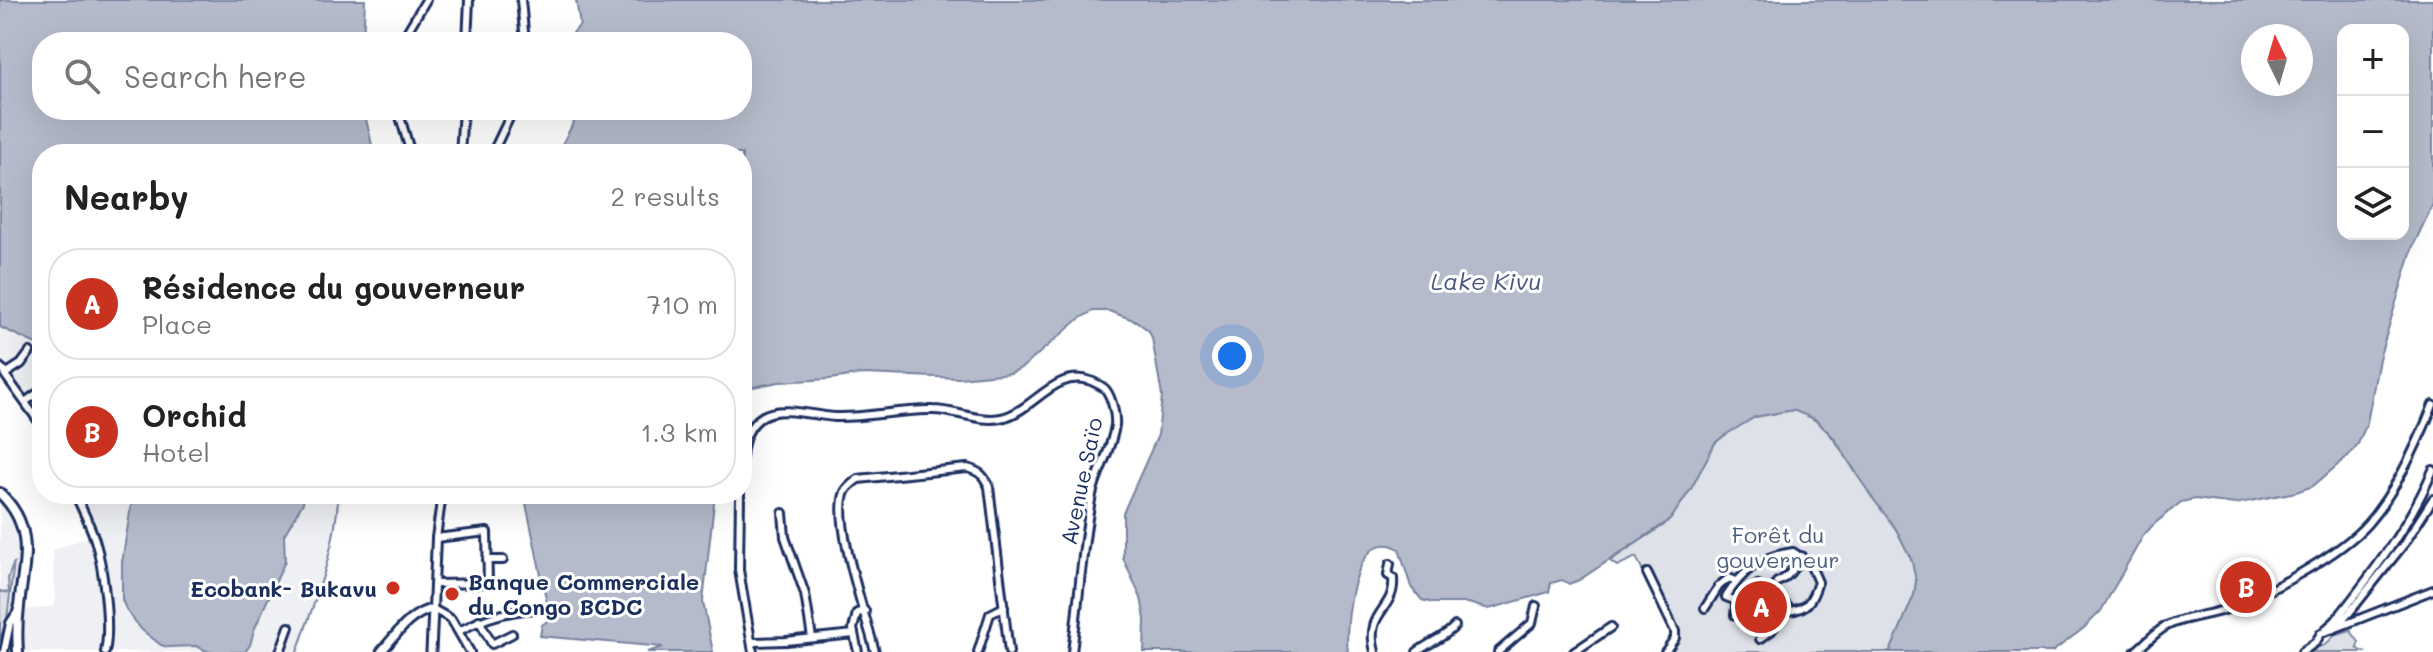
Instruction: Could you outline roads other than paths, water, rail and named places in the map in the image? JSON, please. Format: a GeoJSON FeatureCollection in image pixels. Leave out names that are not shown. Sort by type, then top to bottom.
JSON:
{"type":"FeatureCollection","features":[{"type":"Feature","properties":{"kind":"highway"},"geometry":{"type":"LineString","coordinates":[[0,493],[22,526],[24,569],[18,611],[18,652]]}},
{"type":"Feature","properties":{"kind":"main road"},"geometry":{"type":"LineString","coordinates":[[381,652],[413,617],[433,609],[431,652]]}},
{"type":"Feature","properties":{"kind":"street"},"geometry":{"type":"LineString","coordinates":[[407,32],[426,0]]}},
{"type":"Feature","properties":{"kind":"street"},"geometry":{"type":"LineString","coordinates":[[467,32],[469,0]]}},
{"type":"Feature","properties":{"kind":"street"},"geometry":{"type":"LineString","coordinates":[[521,0],[524,32]]}},
{"type":"Feature","properties":{"kind":"street"},"geometry":{"type":"LineString","coordinates":[[401,120],[408,144]]}},
{"type":"Feature","properties":{"kind":"street"},"geometry":{"type":"LineString","coordinates":[[461,144],[462,120]]}},
{"type":"Feature","properties":{"kind":"street"},"geometry":{"type":"LineString","coordinates":[[497,144],[508,120]]}},
{"type":"Feature","properties":{"kind":"street"},"geometry":{"type":"LineString","coordinates":[[7,373],[21,364],[30,352]]}},
{"type":"Feature","properties":{"kind":"street"},"geometry":{"type":"LineString","coordinates":[[0,367],[7,373]]}},
{"type":"Feature","properties":{"kind":"street"},"geometry":{"type":"LineString","coordinates":[[7,373],[5,375],[32,412]]}},
{"type":"Feature","properties":{"kind":"street","name":"Avenue Saïo"},"geometry":{"type":"LineString","coordinates":[[752,427],[764,415],[773,412],[836,417],[934,409],[1001,419],[1019,413],[1056,384],[1066,380],[1083,379],[1106,390],[1115,423],[1096,482],[1085,540],[1072,652]]}},
{"type":"Feature","properties":{"kind":"street"},"geometry":{"type":"LineString","coordinates":[[25,402],[32,397]]}},
{"type":"Feature","properties":{"kind":"street"},"geometry":{"type":"LineString","coordinates":[[2135,652],[2165,627],[2229,608],[2250,598],[2314,564],[2351,537],[2367,523],[2393,484],[2413,451],[2433,405]]}},
{"type":"Feature","properties":{"kind":"street"},"geometry":{"type":"LineString","coordinates":[[875,652],[845,539],[843,495],[858,479],[967,468],[984,476],[989,487],[1009,652]]}},
{"type":"Feature","properties":{"kind":"street"},"geometry":{"type":"LineString","coordinates":[[2302,652],[2335,621],[2383,560],[2433,470]]}},
{"type":"Feature","properties":{"kind":"street"},"geometry":{"type":"LineString","coordinates":[[2334,629],[2404,544],[2433,499]]}},
{"type":"Feature","properties":{"kind":"street"},"geometry":{"type":"LineString","coordinates":[[79,504],[99,557],[107,630],[105,652]]}},
{"type":"Feature","properties":{"kind":"street"},"geometry":{"type":"LineString","coordinates":[[441,504],[433,609],[451,619],[470,652]]}},
{"type":"Feature","properties":{"kind":"street"},"geometry":{"type":"LineString","coordinates":[[740,504],[739,570],[753,652]]}},
{"type":"Feature","properties":{"kind":"street"},"geometry":{"type":"LineString","coordinates":[[783,513],[785,537],[805,594],[812,638]]}},
{"type":"Feature","properties":{"kind":"street"},"geometry":{"type":"LineString","coordinates":[[436,538],[487,532],[488,583],[436,584]]}},
{"type":"Feature","properties":{"kind":"street"},"geometry":{"type":"LineString","coordinates":[[1739,602],[1726,597],[1736,581],[1765,557],[1793,552],[1810,564],[1818,582],[1808,603],[1800,611],[1787,611]]}},
{"type":"Feature","properties":{"kind":"street"},"geometry":{"type":"LineString","coordinates":[[1777,582],[1783,580],[1801,556]]}},
{"type":"Feature","properties":{"kind":"street"},"geometry":{"type":"LineString","coordinates":[[487,560],[503,560]]}},
{"type":"Feature","properties":{"kind":"street"},"geometry":{"type":"LineString","coordinates":[[1375,652],[1373,623],[1392,595],[1393,578],[1388,575],[1390,564]]}},
{"type":"Feature","properties":{"kind":"street"},"geometry":{"type":"LineString","coordinates":[[1647,573],[1675,631],[1675,638],[1665,652]]}},
{"type":"Feature","properties":{"kind":"street"},"geometry":{"type":"LineString","coordinates":[[1705,608],[1719,586],[1729,578],[1736,581]]}},
{"type":"Feature","properties":{"kind":"street"},"geometry":{"type":"LineString","coordinates":[[1735,615],[1739,602],[1758,585],[1788,607],[1771,631],[1760,639]]}},
{"type":"Feature","properties":{"kind":"street"},"geometry":{"type":"LineString","coordinates":[[2321,633],[2433,590]]}},
{"type":"Feature","properties":{"kind":"street"},"geometry":{"type":"LineString","coordinates":[[1498,652],[1532,623],[1536,606]]}},
{"type":"Feature","properties":{"kind":"street"},"geometry":{"type":"LineString","coordinates":[[978,652],[990,614],[1004,607]]}},
{"type":"Feature","properties":{"kind":"street"},"geometry":{"type":"LineString","coordinates":[[459,631],[479,620],[517,609],[534,609]]}},
{"type":"Feature","properties":{"kind":"street"},"geometry":{"type":"LineString","coordinates":[[4,652],[10,623],[18,611]]}},
{"type":"Feature","properties":{"kind":"street"},"geometry":{"type":"LineString","coordinates":[[858,652],[854,634],[855,617],[857,613],[865,611]]}},
{"type":"Feature","properties":{"kind":"street"},"geometry":{"type":"LineString","coordinates":[[479,620],[492,644],[512,634]]}},
{"type":"Feature","properties":{"kind":"street"},"geometry":{"type":"LineString","coordinates":[[1417,652],[1446,636],[1455,626]]}},
{"type":"Feature","properties":{"kind":"street"},"geometry":{"type":"LineString","coordinates":[[280,652],[289,627]]}},
{"type":"Feature","properties":{"kind":"street"},"geometry":{"type":"LineString","coordinates":[[1574,652],[1611,627]]}},
{"type":"Feature","properties":{"kind":"street"},"geometry":{"type":"LineString","coordinates":[[753,642],[854,634]]}},
{"type":"Feature","properties":{"kind":"water"},"geometry":{"type":"Polygon","coordinates":[[[0,0],[365,0],[363,32],[32,32],[32,120],[366,120],[372,144],[32,144],[32,342],[0,327],[0,0]]]}},
{"type":"Feature","properties":{"kind":"water","name":"Lake Kivu"},"geometry":{"type":"Polygon","coordinates":[[[576,0],[2433,0],[2433,204],[2413,246],[2379,359],[2367,423],[2358,444],[2348,456],[2313,486],[2296,492],[2235,504],[2195,499],[2181,502],[2143,536],[2101,611],[2052,652],[1890,652],[1914,595],[1916,581],[1912,561],[1896,529],[1834,438],[1815,419],[1793,410],[1755,417],[1722,437],[1715,443],[1691,489],[1670,520],[1579,580],[1569,584],[1562,580],[1551,583],[1549,592],[1489,609],[1468,603],[1422,600],[1411,587],[1399,549],[1384,545],[1371,551],[1355,581],[1348,622],[1348,652],[1144,652],[1145,619],[1141,598],[1123,558],[1123,513],[1158,435],[1162,396],[1149,331],[1136,321],[1109,311],[1093,311],[1079,319],[1023,367],[1011,373],[959,378],[864,374],[752,387],[752,144],[562,144],[575,120],[752,120],[752,32],[574,32],[580,25],[576,0]]]}},
{"type":"Feature","properties":{"kind":"water"},"geometry":{"type":"Polygon","coordinates":[[[131,504],[302,504],[284,535],[285,561],[245,652],[209,652],[196,646],[161,645],[142,630],[127,611],[122,600],[122,562],[131,504]]]}},
{"type":"Feature","properties":{"kind":"water"},"geometry":{"type":"Polygon","coordinates":[[[526,504],[714,504],[703,602],[713,652],[647,652],[663,647],[540,636],[542,625],[550,619],[551,611],[526,504]]]}},
{"type":"Feature","properties":{"kind":"waterway"},"geometry":{"type":"LineString","coordinates":[[297,652],[329,555],[338,504]]}},
{"type":"Feature","properties":{"kind":"place","name":"Orchid"},"geometry":{"type":"Point","coordinates":[2246,587]}},
{"type":"Feature","properties":{"kind":"place","name":"Ecobank- Bukavu"},"geometry":{"type":"Point","coordinates":[393,588]}},
{"type":"Feature","properties":{"kind":"place","name":"Banque Commerciale du Congo BCDC"},"geometry":{"type":"Point","coordinates":[452,594]}},
{"type":"Feature","properties":{"kind":"place","name":"Résidence du gouverneur"},"geometry":{"type":"Point","coordinates":[1761,607]}},
{"type":"Feature","properties":{"kind":"park label","name":"Forêt du gouverneur"},"geometry":{"type":"Point","coordinates":[1778,546]}}]}
